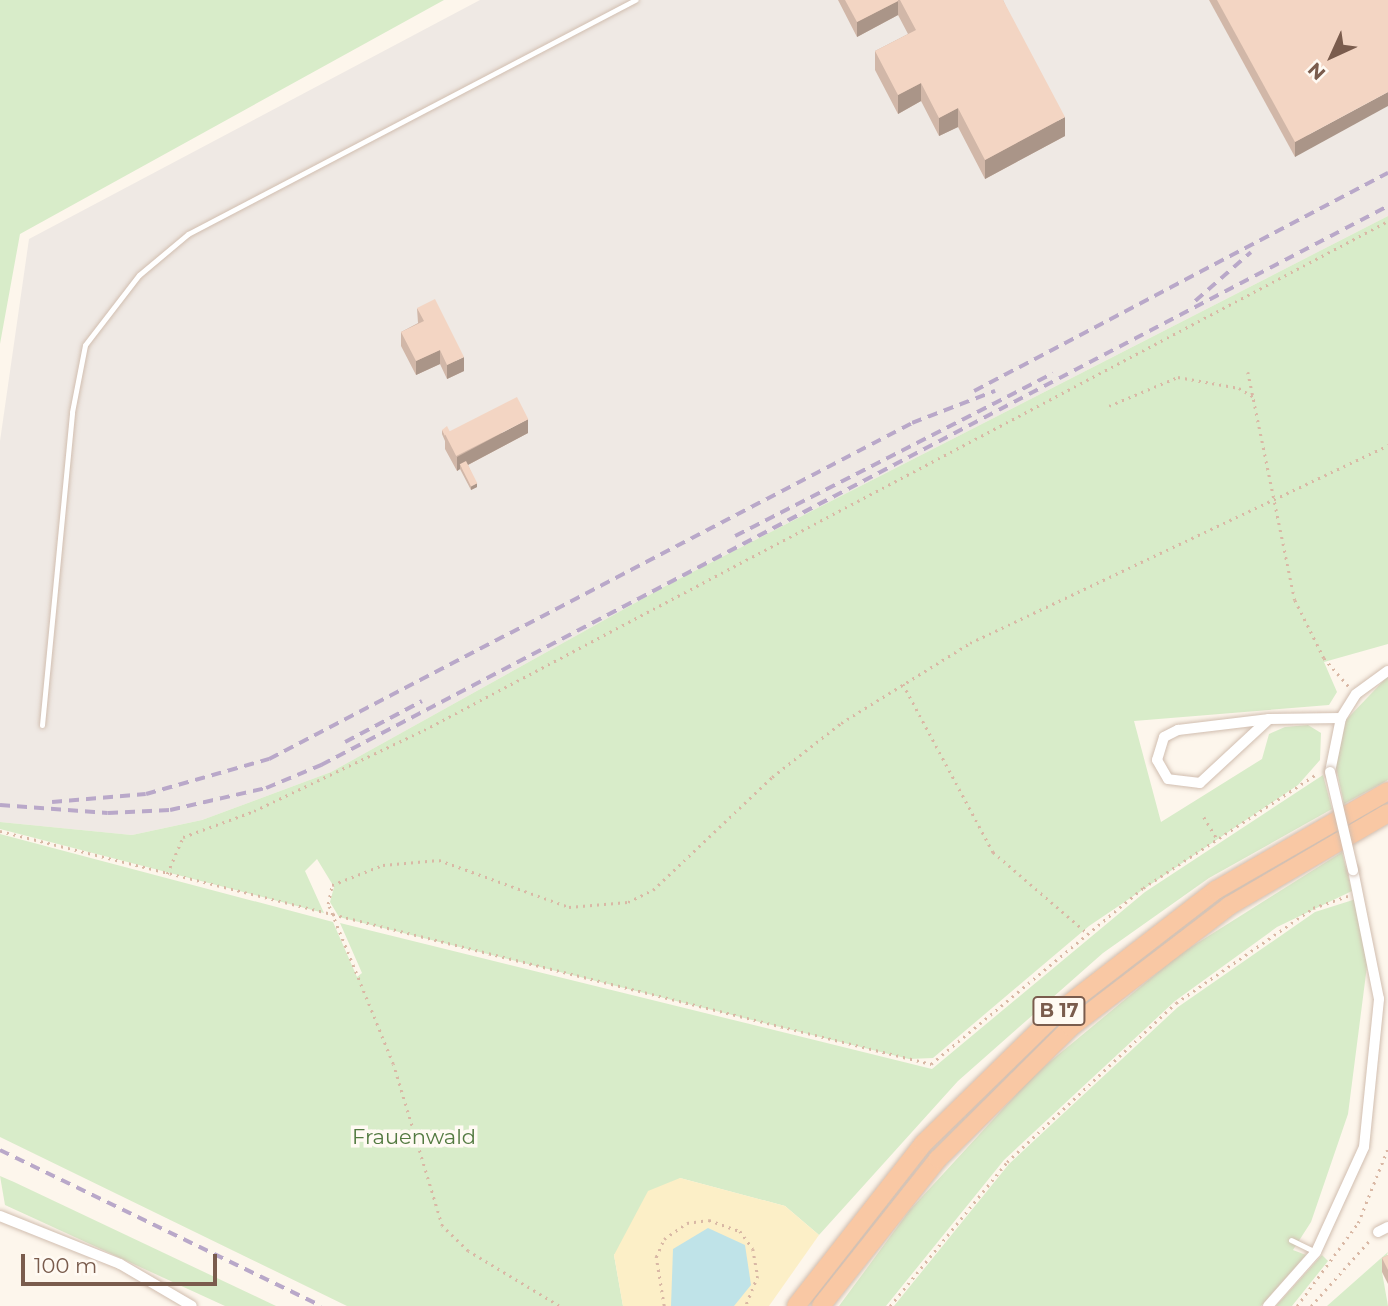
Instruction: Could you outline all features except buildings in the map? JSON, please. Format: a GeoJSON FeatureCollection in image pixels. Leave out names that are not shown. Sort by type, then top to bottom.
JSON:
{"type":"FeatureCollection","features":[{"type":"Feature","properties":{"kind":"highway","name":"B 17"},"geometry":{"type":"LineString","coordinates":[[796,1306],[923,1144],[1058,1012],[1216,890],[1388,791]]}},
{"type":"Feature","properties":{"kind":"highway","name":"B 17"},"geometry":{"type":"LineString","coordinates":[[821,1306],[923,1176],[1071,1027],[1228,906],[1388,813]]}},
{"type":"Feature","properties":{"kind":"street"},"geometry":{"type":"LineString","coordinates":[[1268,1306],[1316,1252],[1364,1147],[1384,998],[1330,768],[1341,718],[1356,694],[1388,671]]}},
{"type":"Feature","properties":{"kind":"street"},"geometry":{"type":"LineString","coordinates":[[1269,719],[1200,783],[1168,779],[1157,760],[1164,737],[1178,730],[1269,719],[1341,718]]}},
{"type":"Feature","properties":{"kind":"street"},"geometry":{"type":"LineString","coordinates":[[0,1216],[120,1265],[192,1306]]}},
{"type":"Feature","properties":{"kind":"lane"},"geometry":{"type":"LineString","coordinates":[[42,724],[72,412],[85,345],[139,275],[188,234],[635,0]]}},
{"type":"Feature","properties":{"kind":"lane"},"geometry":{"type":"LineString","coordinates":[[1292,1240],[1316,1252]]}},
{"type":"Feature","properties":{"kind":"path"},"geometry":{"type":"LineString","coordinates":[[167,874],[183,837],[357,762],[1388,220]]}},
{"type":"Feature","properties":{"kind":"path"},"geometry":{"type":"LineString","coordinates":[[1248,372],[1276,494],[1295,600],[1324,658],[1356,694]]}},
{"type":"Feature","properties":{"kind":"path"},"geometry":{"type":"LineString","coordinates":[[1109,405],[1178,377],[1238,388],[1254,397]]}},
{"type":"Feature","properties":{"kind":"path"},"geometry":{"type":"LineString","coordinates":[[559,1306],[468,1251],[442,1226],[393,1064],[328,904],[332,885],[346,874],[413,860],[492,875],[530,897],[569,908],[628,902],[653,890],[772,777],[903,684],[970,643],[1276,494],[1388,445]]}},
{"type":"Feature","properties":{"kind":"path"},"geometry":{"type":"LineString","coordinates":[[903,684],[993,852],[1086,932]]}},
{"type":"Feature","properties":{"kind":"path"},"geometry":{"type":"LineString","coordinates":[[0,831],[336,919],[930,1064],[1086,932],[1218,840],[1330,768]]}},
{"type":"Feature","properties":{"kind":"path"},"geometry":{"type":"LineString","coordinates":[[1204,817],[1218,840]]}},
{"type":"Feature","properties":{"kind":"path"},"geometry":{"type":"LineString","coordinates":[[890,1306],[1007,1162],[1176,1003],[1313,908],[1358,893]]}},
{"type":"Feature","properties":{"kind":"path"},"geometry":{"type":"LineString","coordinates":[[1297,1306],[1358,1223],[1388,1148]]}},
{"type":"Feature","properties":{"kind":"path"},"geometry":{"type":"LineString","coordinates":[[664,1306],[656,1257],[664,1239],[687,1223],[709,1220],[740,1231],[754,1249],[758,1276],[746,1306]]}},
{"type":"Feature","properties":{"kind":"path"},"geometry":{"type":"LineString","coordinates":[[1311,1306],[1383,1229]]}},
{"type":"Feature","properties":{"kind":"shaded area"},"geometry":{"type":"Polygon","coordinates":[[[480,0],[1388,0],[1388,216],[671,583],[331,772],[202,820],[132,835],[0,822],[0,441],[29,239],[480,0]]]}},
{"type":"Feature","properties":{"kind":"green space"},"geometry":{"type":"Polygon","coordinates":[[[0,0],[444,0],[20,234],[0,344],[0,0]]]}},
{"type":"Feature","properties":{"kind":"green space"},"geometry":{"type":"Polygon","coordinates":[[[1388,216],[1388,644],[1324,662],[1337,692],[1329,705],[1134,721],[1161,822],[1262,759],[1269,734],[1285,727],[1308,725],[1321,733],[1320,760],[1298,785],[1089,926],[933,1058],[909,1059],[339,917],[330,902],[334,887],[317,859],[305,871],[324,913],[0,829],[0,822],[132,835],[202,820],[331,772],[671,583],[1388,216]]]}},
{"type":"Feature","properties":{"kind":"green space"},"geometry":{"type":"Polygon","coordinates":[[[1388,676],[1388,780],[1344,804],[1336,767],[1346,720],[1388,676]]]}},
{"type":"Feature","properties":{"kind":"green space","name":"Frauenwald"},"geometry":{"type":"Polygon","coordinates":[[[1323,775],[1332,809],[1209,878],[1103,953],[958,1081],[819,1235],[785,1206],[680,1178],[614,1255],[623,1306],[347,1306],[0,1137],[0,834],[333,922],[357,977],[362,973],[340,923],[932,1069],[1145,892],[1323,775]]]}},
{"type":"Feature","properties":{"kind":"green space"},"geometry":{"type":"Polygon","coordinates":[[[1342,852],[1352,891],[1277,927],[1175,1001],[1004,1160],[886,1306],[839,1306],[909,1211],[1035,1074],[1180,954],[1342,852]]]}},
{"type":"Feature","properties":{"kind":"green space"},"geometry":{"type":"Polygon","coordinates":[[[1356,899],[1367,966],[1348,1114],[1311,1222],[1293,1250],[1306,1255],[1261,1306],[894,1306],[1009,1164],[1178,1007],[1315,912],[1356,899]]]}},
{"type":"Feature","properties":{"kind":"green space"},"geometry":{"type":"Polygon","coordinates":[[[0,1176],[276,1306],[225,1306],[5,1205],[0,1176]]]}},
{"type":"Feature","properties":{"kind":"green space"},"geometry":{"type":"Polygon","coordinates":[[[1388,1252],[1382,1272],[1388,1306],[1327,1306],[1388,1252]]]}},
{"type":"Feature","properties":{"kind":"green space"},"geometry":{"type":"Polygon","coordinates":[[[1322,1255],[1328,1261],[1292,1306],[1276,1306],[1322,1255]]]}},
{"type":"Feature","properties":{"kind":"sand"},"geometry":{"type":"Polygon","coordinates":[[[680,1178],[785,1206],[819,1235],[769,1306],[623,1306],[614,1255],[648,1191],[680,1178]]]}},
{"type":"Feature","properties":{"kind":"water"},"geometry":{"type":"Polygon","coordinates":[[[708,1228],[745,1245],[751,1285],[734,1306],[671,1306],[673,1249],[708,1228]]]}},
{"type":"Feature","properties":{"kind":"railway"},"geometry":{"type":"LineString","coordinates":[[974,391],[1388,173]]}},
{"type":"Feature","properties":{"kind":"railway"},"geometry":{"type":"LineString","coordinates":[[0,805],[108,813],[170,810],[266,788],[321,765],[1388,206]]}},
{"type":"Feature","properties":{"kind":"railway"},"geometry":{"type":"LineString","coordinates":[[1195,301],[1251,252]]}},
{"type":"Feature","properties":{"kind":"railway"},"geometry":{"type":"LineString","coordinates":[[735,536],[1053,373]]}},
{"type":"Feature","properties":{"kind":"railway"},"geometry":{"type":"LineString","coordinates":[[52,802],[146,794],[269,759],[912,423],[995,391]]}},
{"type":"Feature","properties":{"kind":"railway"},"geometry":{"type":"LineString","coordinates":[[345,742],[422,701]]}},
{"type":"Feature","properties":{"kind":"railway"},"geometry":{"type":"LineString","coordinates":[[0,1150],[321,1306]]}}]}
